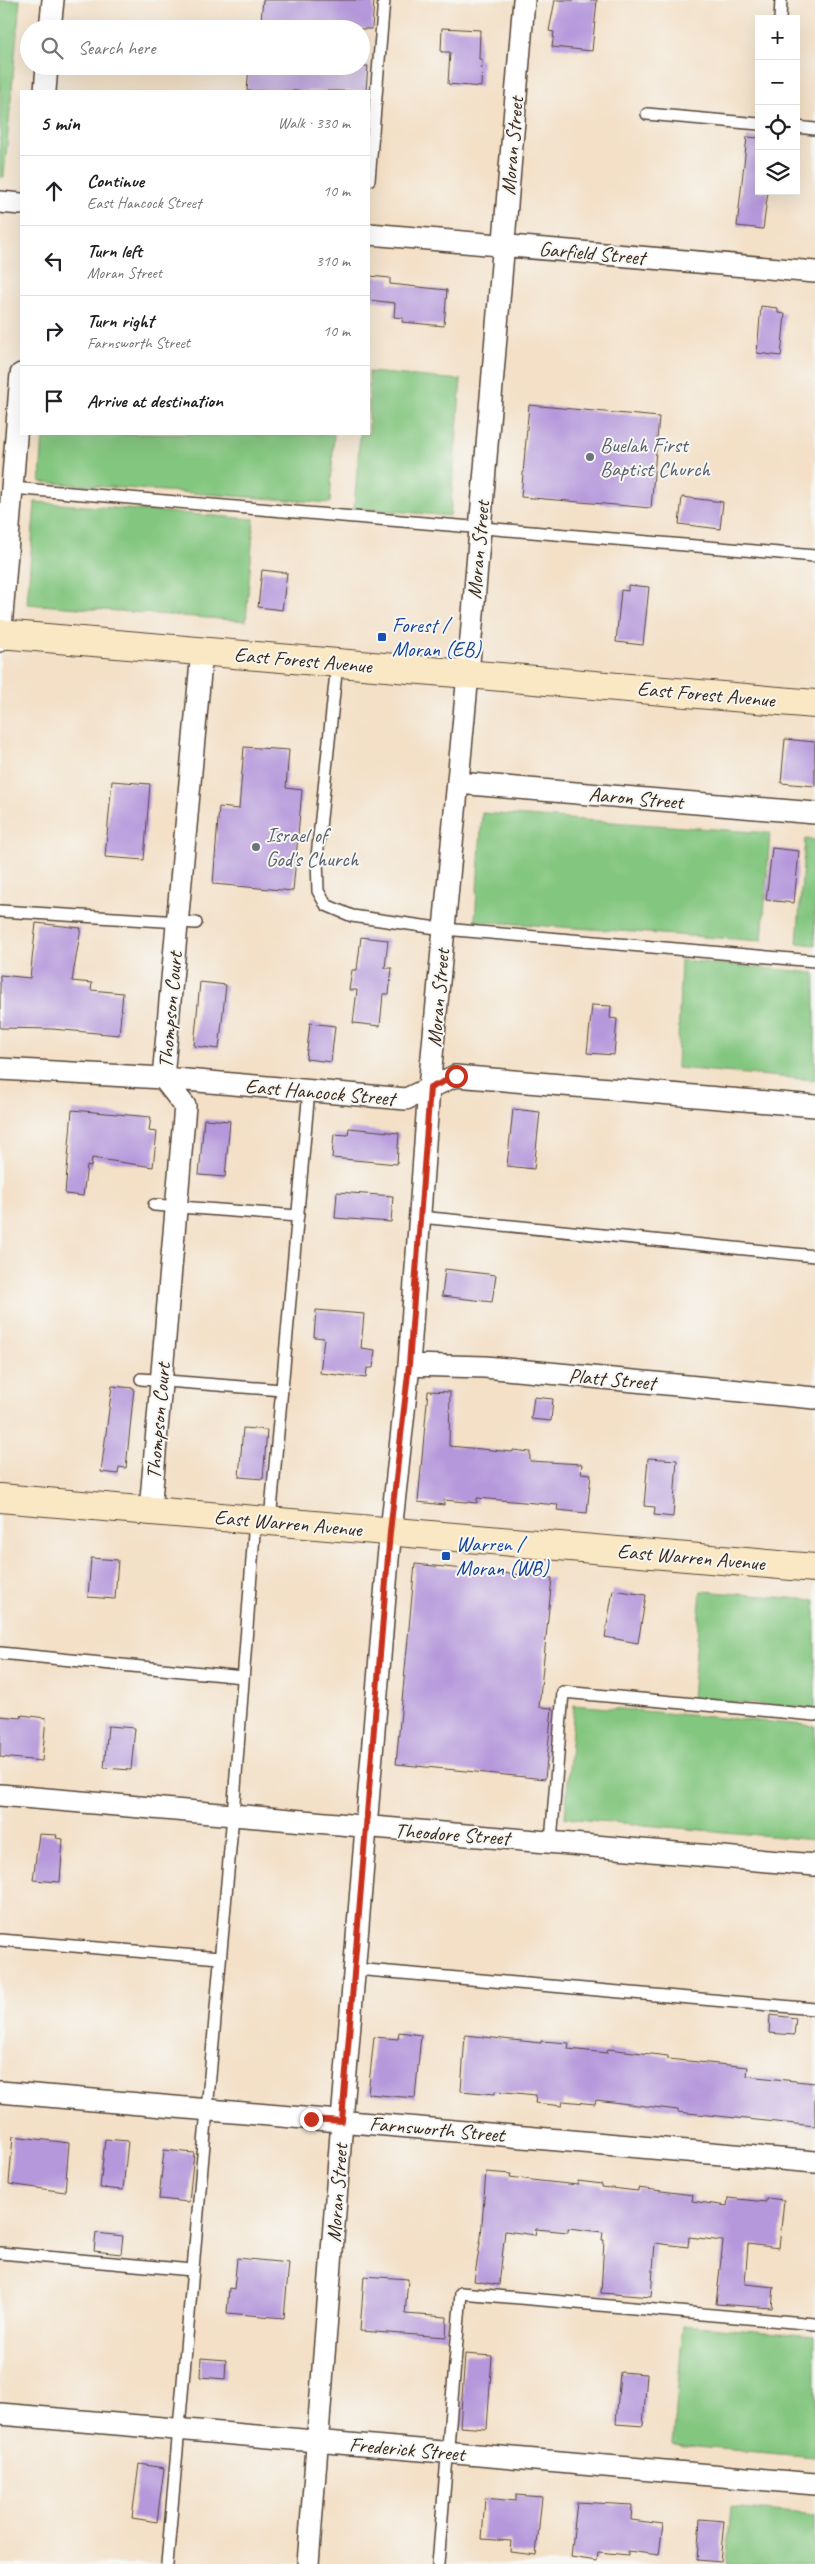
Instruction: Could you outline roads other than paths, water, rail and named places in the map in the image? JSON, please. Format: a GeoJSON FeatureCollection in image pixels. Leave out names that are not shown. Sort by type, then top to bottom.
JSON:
{"type":"FeatureCollection","features":[{"type":"Feature","properties":{"kind":"main road","name":"East Forest Avenue"},"geometry":{"type":"LineString","coordinates":[[0,634],[815,704]]}},
{"type":"Feature","properties":{"kind":"main road","name":"East Warren Avenue"},"geometry":{"type":"LineString","coordinates":[[0,1498],[815,1568]]}},
{"type":"Feature","properties":{"kind":"street"},"geometry":{"type":"LineString","coordinates":[[51,20],[53,0]]}},
{"type":"Feature","properties":{"kind":"street","name":"Moran Street"},"geometry":{"type":"LineString","coordinates":[[308,2564],[390,1532],[409,1365],[430,1088],[468,674],[524,0]]}},
{"type":"Feature","properties":{"kind":"street"},"geometry":{"type":"LineString","coordinates":[[45,90],[46,75]]}},
{"type":"Feature","properties":{"kind":"street"},"geometry":{"type":"LineString","coordinates":[[0,202],[20,204]]}},
{"type":"Feature","properties":{"kind":"street","name":"Garfield Street"},"geometry":{"type":"LineString","coordinates":[[370,234],[815,272]]}},
{"type":"Feature","properties":{"kind":"street"},"geometry":{"type":"LineString","coordinates":[[0,641],[20,387]]}},
{"type":"Feature","properties":{"kind":"street","name":"Thompson Court"},"geometry":{"type":"LineString","coordinates":[[150,1510],[151,1380],[177,1206],[185,1106],[163,1078],[186,922],[202,651]]}},
{"type":"Feature","properties":{"kind":"street","name":"Aaron Street"},"geometry":{"type":"LineString","coordinates":[[458,783],[815,813]]}},
{"type":"Feature","properties":{"kind":"street","name":"East Hancock Street"},"geometry":{"type":"LineString","coordinates":[[0,1069],[163,1078],[406,1100],[456,1076],[815,1106]]}},
{"type":"Feature","properties":{"kind":"street","name":"Platt Street"},"geometry":{"type":"LineString","coordinates":[[409,1365],[485,1367],[815,1398]]}},
{"type":"Feature","properties":{"kind":"street","name":"Theodore Street"},"geometry":{"type":"LineString","coordinates":[[0,1795],[366,1828],[815,1865]]}},
{"type":"Feature","properties":{"kind":"street","name":"Farnsworth Street"},"geometry":{"type":"LineString","coordinates":[[0,2092],[815,2162]]}},
{"type":"Feature","properties":{"kind":"street","name":"Frederick Street"},"geometry":{"type":"LineString","coordinates":[[0,2414],[815,2484]]}},
{"type":"Feature","properties":{"kind":"lane"},"geometry":{"type":"LineString","coordinates":[[370,168],[384,0]]}},
{"type":"Feature","properties":{"kind":"lane"},"geometry":{"type":"LineString","coordinates":[[780,15],[781,0]]}},
{"type":"Feature","properties":{"kind":"lane"},"geometry":{"type":"LineString","coordinates":[[647,114],[755,124]]}},
{"type":"Feature","properties":{"kind":"lane"},"geometry":{"type":"LineString","coordinates":[[800,127],[815,129]]}},
{"type":"Feature","properties":{"kind":"lane"},"geometry":{"type":"LineString","coordinates":[[12,488],[815,556]]}},
{"type":"Feature","properties":{"kind":"lane"},"geometry":{"type":"LineString","coordinates":[[337,663],[317,857],[318,891],[326,905],[352,916],[444,929],[815,960]]}},
{"type":"Feature","properties":{"kind":"lane"},"geometry":{"type":"LineString","coordinates":[[0,911],[186,922]]}},
{"type":"Feature","properties":{"kind":"lane"},"geometry":{"type":"LineString","coordinates":[[167,2564],[233,1815],[243,1677],[262,1521],[282,1390],[309,1090]]}},
{"type":"Feature","properties":{"kind":"lane"},"geometry":{"type":"LineString","coordinates":[[154,1204],[298,1216]]}},
{"type":"Feature","properties":{"kind":"lane"},"geometry":{"type":"LineString","coordinates":[[420,1216],[815,1256]]}},
{"type":"Feature","properties":{"kind":"lane"},"geometry":{"type":"LineString","coordinates":[[151,1380],[282,1390]]}},
{"type":"Feature","properties":{"kind":"lane"},"geometry":{"type":"LineString","coordinates":[[0,1654],[243,1677]]}},
{"type":"Feature","properties":{"kind":"lane"},"geometry":{"type":"LineString","coordinates":[[551,1842],[563,1692],[815,1715]]}},
{"type":"Feature","properties":{"kind":"lane"},"geometry":{"type":"LineString","coordinates":[[0,1940],[220,1958]]}},
{"type":"Feature","properties":{"kind":"lane"},"geometry":{"type":"LineString","coordinates":[[355,1969],[815,2009]]}},
{"type":"Feature","properties":{"kind":"lane"},"geometry":{"type":"LineString","coordinates":[[0,2253],[192,2270]]}},
{"type":"Feature","properties":{"kind":"lane"},"geometry":{"type":"LineString","coordinates":[[438,2564],[461,2293],[815,2324]]}},
{"type":"Feature","properties":{"kind":"place","name":"Buelah First Baptist Church"},"geometry":{"type":"Point","coordinates":[590,457]}},
{"type":"Feature","properties":{"kind":"place","name":"Forest / Moran (EB)"},"geometry":{"type":"Point","coordinates":[382,637]}},
{"type":"Feature","properties":{"kind":"place","name":"Israel of God's Church"},"geometry":{"type":"Point","coordinates":[256,847]}},
{"type":"Feature","properties":{"kind":"place","name":"Warren / Moran (WB)"},"geometry":{"type":"Point","coordinates":[446,1556]}}]}
